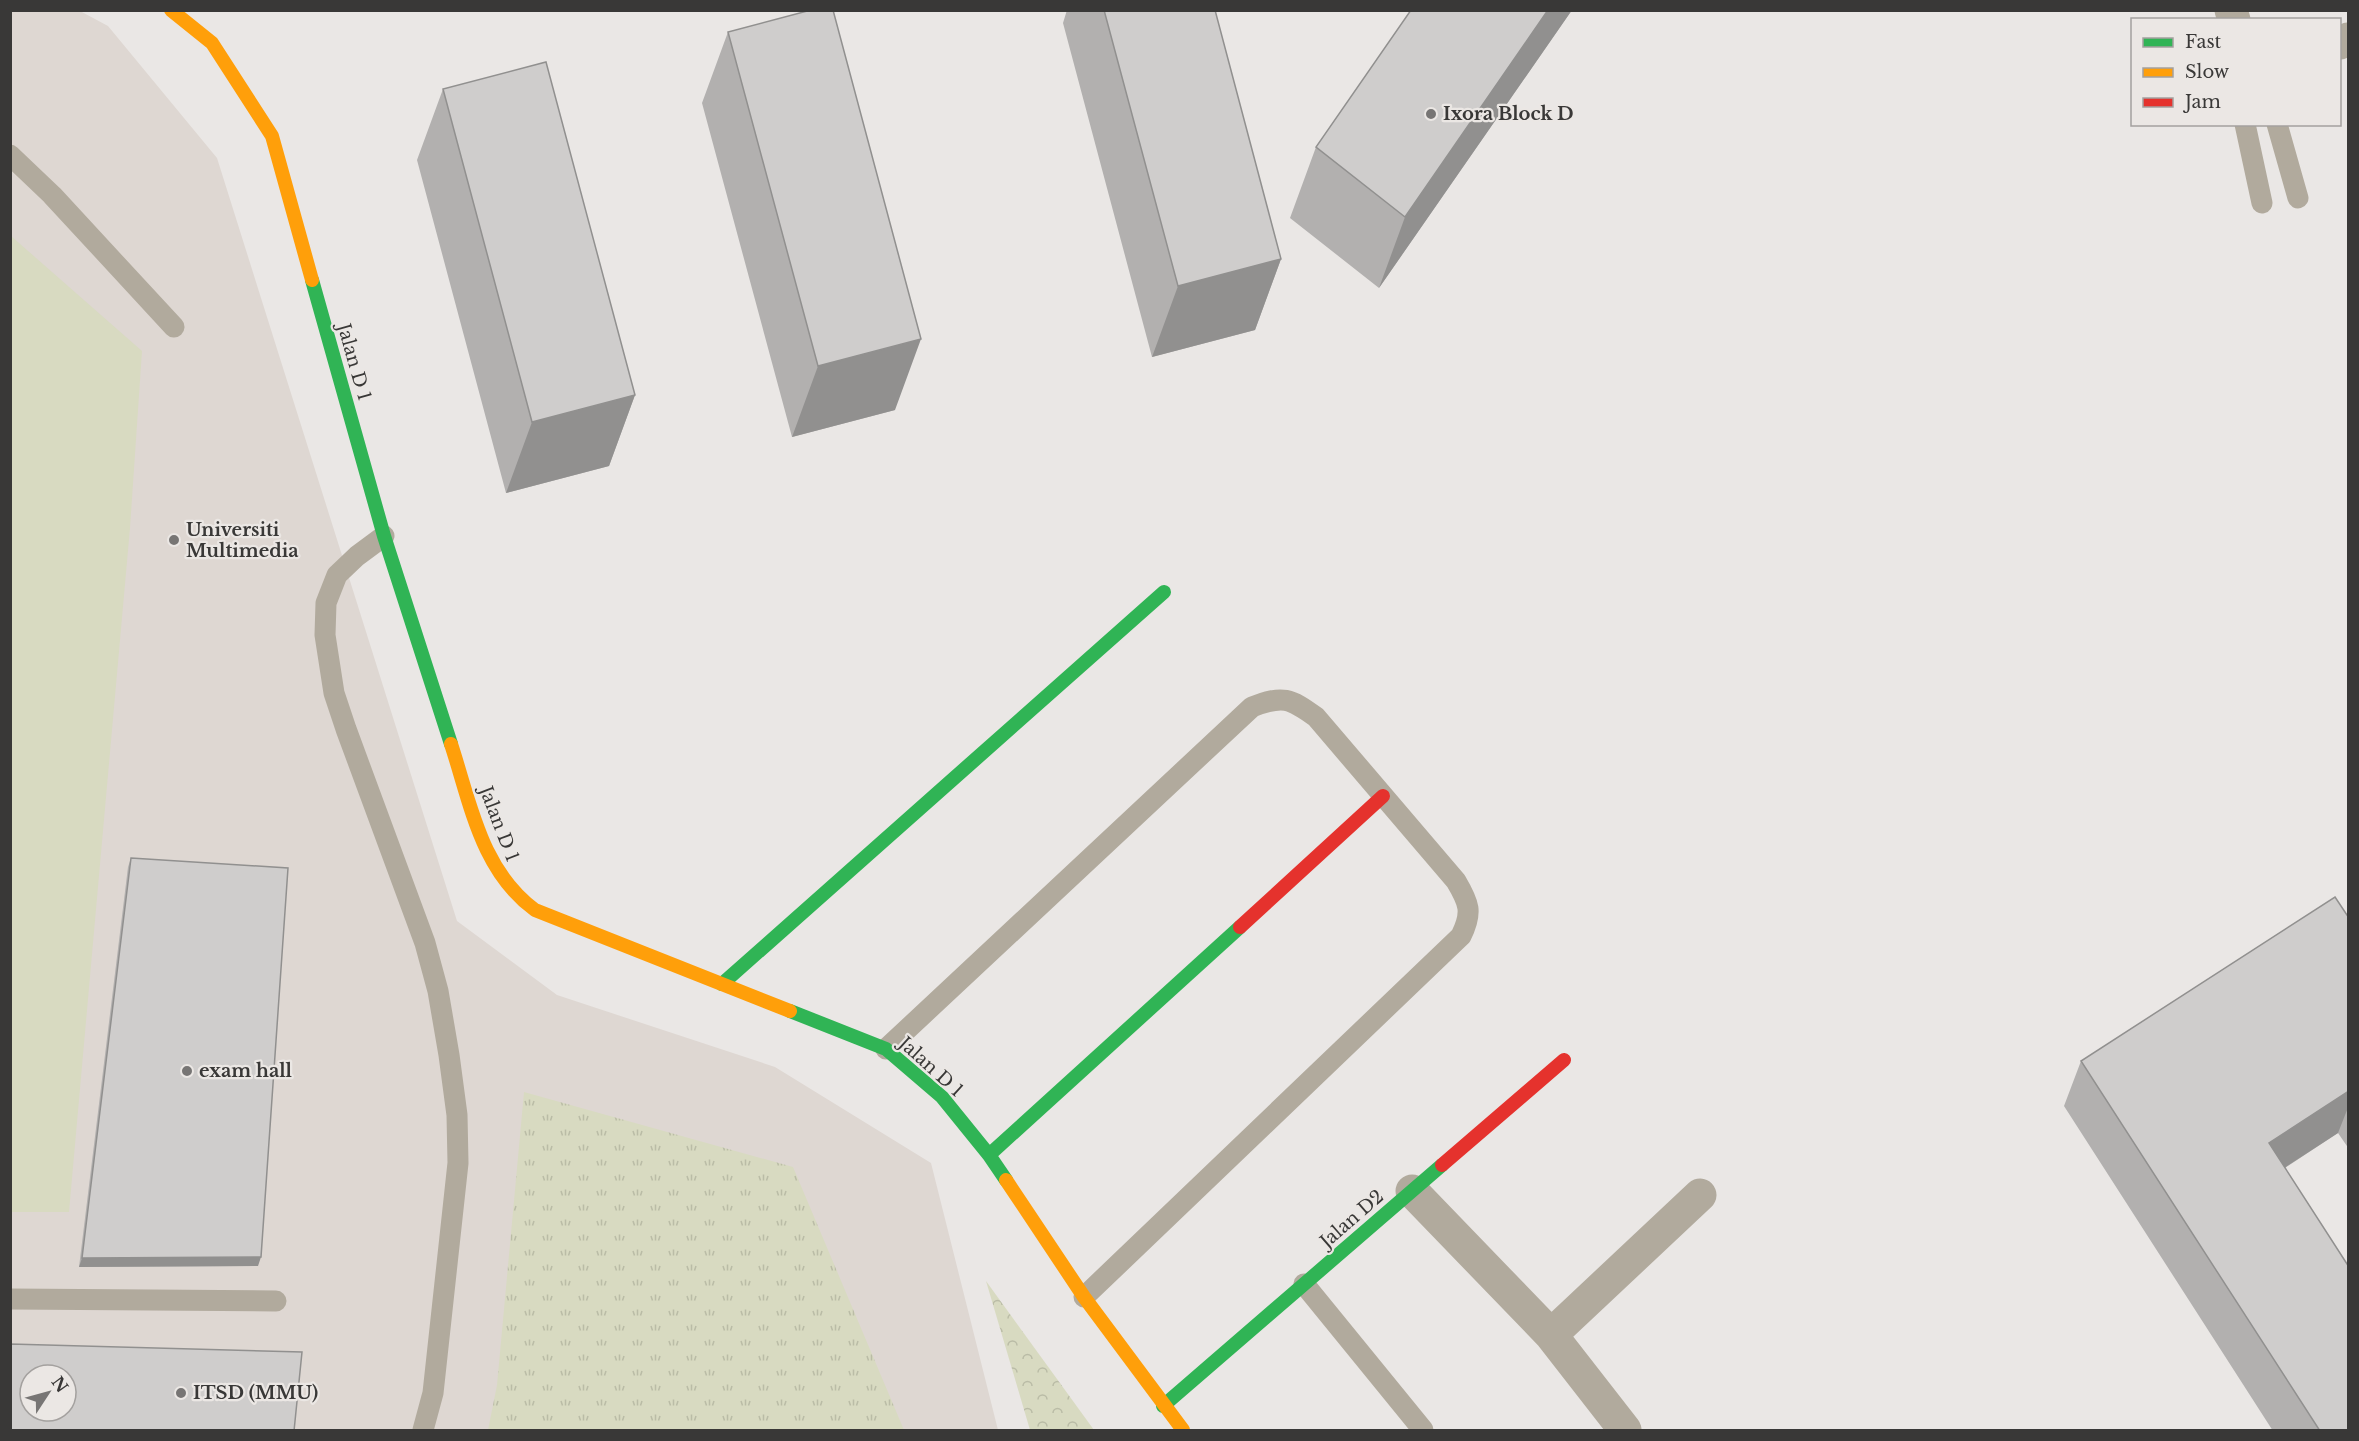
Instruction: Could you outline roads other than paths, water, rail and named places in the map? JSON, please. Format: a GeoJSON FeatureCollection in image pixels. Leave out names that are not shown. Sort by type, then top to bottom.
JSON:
{"type":"FeatureCollection","features":[{"type":"Feature","properties":{"kind":"street","name":"Jalan D 1"},"geometry":{"type":"LineString","coordinates":[[171,10],[212,43],[272,136],[384,536],[485,849],[513,894],[535,910],[886,1049],[942,1097],[989,1155],[1084,1297],[1183,1431]]}},
{"type":"Feature","properties":{"kind":"street"},"geometry":{"type":"LineString","coordinates":[[722,984],[1164,592]]}},
{"type":"Feature","properties":{"kind":"street"},"geometry":{"type":"LineString","coordinates":[[989,1155],[1383,796]]}},
{"type":"Feature","properties":{"kind":"street","name":"Jalan D2"},"geometry":{"type":"LineString","coordinates":[[1163,1406],[1564,1060]]}},
{"type":"Feature","properties":{"kind":"street"},"geometry":{"type":"LineString","coordinates":[[1412,1191],[1551,1335],[1625,1431]]}},
{"type":"Feature","properties":{"kind":"street"},"geometry":{"type":"LineString","coordinates":[[1551,1335],[1700,1195]]}},
{"type":"Feature","properties":{"kind":"lane"},"geometry":{"type":"LineString","coordinates":[[2245,126],[2262,203]]}},
{"type":"Feature","properties":{"kind":"lane"},"geometry":{"type":"LineString","coordinates":[[2278,126],[2298,198]]}},
{"type":"Feature","properties":{"kind":"lane"},"geometry":{"type":"LineString","coordinates":[[10,155],[52,195],[174,327]]}},
{"type":"Feature","properties":{"kind":"lane"},"geometry":{"type":"LineString","coordinates":[[384,536],[357,556],[337,575],[326,603],[325,635],[334,693],[425,943],[438,991],[457,1114],[458,1163],[433,1393],[423,1431]]}},
{"type":"Feature","properties":{"kind":"lane"},"geometry":{"type":"LineString","coordinates":[[886,1049],[1252,707],[1273,699],[1293,700],[1316,717],[1456,880],[1468,901],[1469,920],[1461,936],[1084,1297]]}},
{"type":"Feature","properties":{"kind":"lane"},"geometry":{"type":"LineString","coordinates":[[1304,1284],[1423,1431]]}},
{"type":"Feature","properties":{"kind":"lane"},"geometry":{"type":"LineString","coordinates":[[10,1299],[276,1301]]}},
{"type":"Feature","properties":{"kind":"place","name":"Ixora Block D"},"geometry":{"type":"Point","coordinates":[1431,114]}},
{"type":"Feature","properties":{"kind":"place","name":"Universiti Multimedia"},"geometry":{"type":"Point","coordinates":[174,540]}},
{"type":"Feature","properties":{"kind":"place","name":"exam hall"},"geometry":{"type":"Point","coordinates":[187,1071]}},
{"type":"Feature","properties":{"kind":"place","name":"ITSD (MMU)"},"geometry":{"type":"Point","coordinates":[181,1393]}}]}
